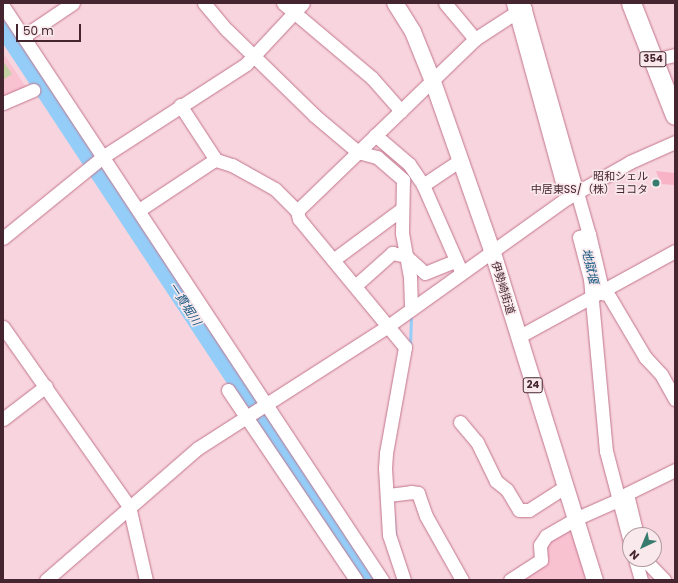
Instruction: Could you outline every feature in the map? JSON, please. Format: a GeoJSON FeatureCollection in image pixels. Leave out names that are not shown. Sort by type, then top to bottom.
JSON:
{"type":"FeatureCollection","features":[{"type":"Feature","properties":{"kind":"highway","name":"354"},"geometry":{"type":"LineString","coordinates":[[631,3],[675,115]]}},
{"type":"Feature","properties":{"kind":"highway","name":"354"},"geometry":{"type":"LineString","coordinates":[[644,3],[671,56],[675,79]]}},
{"type":"Feature","properties":{"kind":"main road","name":"伊勢崎街道"},"geometry":{"type":"LineString","coordinates":[[395,3],[413,32],[432,79],[459,161],[492,250],[595,580]]}},
{"type":"Feature","properties":{"kind":"street"},"geometry":{"type":"LineString","coordinates":[[24,36],[73,3]]}},
{"type":"Feature","properties":{"kind":"street"},"geometry":{"type":"LineString","coordinates":[[204,3],[252,56],[357,151],[377,157],[398,174],[404,187],[402,233],[410,277],[412,308]]}},
{"type":"Feature","properties":{"kind":"street"},"geometry":{"type":"LineString","coordinates":[[283,3],[298,8],[372,78],[401,110]]}},
{"type":"Feature","properties":{"kind":"street"},"geometry":{"type":"LineString","coordinates":[[446,3],[475,40]]}},
{"type":"Feature","properties":{"kind":"street"},"geometry":{"type":"LineString","coordinates":[[3,6],[139,210],[264,404],[382,580]]}},
{"type":"Feature","properties":{"kind":"street"},"geometry":{"type":"LineString","coordinates":[[297,211],[432,79],[475,40],[519,7]]}},
{"type":"Feature","properties":{"kind":"street"},"geometry":{"type":"LineString","coordinates":[[519,7],[563,186]]}},
{"type":"Feature","properties":{"kind":"street"},"geometry":{"type":"LineString","coordinates":[[519,7],[578,192],[589,234],[600,294],[606,450],[621,497],[634,527]]}},
{"type":"Feature","properties":{"kind":"street"},"geometry":{"type":"LineString","coordinates":[[3,238],[103,157],[180,105],[246,64],[298,8]]}},
{"type":"Feature","properties":{"kind":"street"},"geometry":{"type":"LineString","coordinates":[[3,102],[33,90]]}},
{"type":"Feature","properties":{"kind":"street"},"geometry":{"type":"LineString","coordinates":[[180,105],[213,159],[232,165],[275,189],[297,211],[299,220],[405,347],[386,453],[390,535],[404,580]]}},
{"type":"Feature","properties":{"kind":"street"},"geometry":{"type":"LineString","coordinates":[[374,135],[409,164],[423,185],[458,266]]}},
{"type":"Feature","properties":{"kind":"street"},"geometry":{"type":"LineString","coordinates":[[355,286],[392,253],[406,256],[425,273],[458,266],[492,250],[578,192],[630,162],[675,142]]}},
{"type":"Feature","properties":{"kind":"street"},"geometry":{"type":"LineString","coordinates":[[139,210],[213,159]]}},
{"type":"Feature","properties":{"kind":"street"},"geometry":{"type":"LineString","coordinates":[[423,185],[459,161]]}},
{"type":"Feature","properties":{"kind":"street"},"geometry":{"type":"LineString","coordinates":[[333,260],[402,209]]}},
{"type":"Feature","properties":{"kind":"street"},"geometry":{"type":"LineString","coordinates":[[518,337],[600,294],[675,251]]}},
{"type":"Feature","properties":{"kind":"street"},"geometry":{"type":"LineString","coordinates":[[46,580],[129,506],[198,448],[264,404],[310,370],[388,326],[412,308],[458,266]]}},
{"type":"Feature","properties":{"kind":"street"},"geometry":{"type":"LineString","coordinates":[[600,294],[645,357],[661,374],[675,400]]}},
{"type":"Feature","properties":{"kind":"street"},"geometry":{"type":"LineString","coordinates":[[3,327],[46,386],[129,506],[146,580]]}},
{"type":"Feature","properties":{"kind":"street"},"geometry":{"type":"LineString","coordinates":[[3,419],[46,386]]}},
{"type":"Feature","properties":{"kind":"street"},"geometry":{"type":"LineString","coordinates":[[228,390],[266,443],[356,580]]}},
{"type":"Feature","properties":{"kind":"street"},"geometry":{"type":"LineString","coordinates":[[460,422],[477,442],[496,481],[507,490],[519,510],[529,510],[565,486]]}},
{"type":"Feature","properties":{"kind":"street"},"geometry":{"type":"LineString","coordinates":[[510,580],[541,560],[541,541],[575,519],[675,470]]}},
{"type":"Feature","properties":{"kind":"street"},"geometry":{"type":"LineString","coordinates":[[388,495],[411,492],[418,493],[426,516],[462,580]]}},
{"type":"Feature","properties":{"kind":"street"},"geometry":{"type":"LineString","coordinates":[[621,497],[627,527]]}},
{"type":"Feature","properties":{"kind":"street"},"geometry":{"type":"LineString","coordinates":[[637,567],[641,580]]}},
{"type":"Feature","properties":{"kind":"street"},"geometry":{"type":"LineString","coordinates":[[652,567],[664,580]]}},
{"type":"Feature","properties":{"kind":"shaded area"},"geometry":{"type":"Polygon","coordinates":[[[3,53],[28,90],[3,100],[3,53]]]}},
{"type":"Feature","properties":{"kind":"shaded area"},"geometry":{"type":"Polygon","coordinates":[[[571,527],[587,580],[515,580],[545,561],[543,545],[571,527]]]}},
{"type":"Feature","properties":{"kind":"green space"},"geometry":{"type":"Polygon","coordinates":[[[3,61],[12,74],[3,80],[3,61]]]}},
{"type":"Feature","properties":{"kind":"building"},"geometry":{"type":"Polygon","coordinates":[[[656,171],[675,173],[675,185],[661,184],[656,171]]]}},
{"type":"Feature","properties":{"kind":"waterway","name":"一貫堀川"},"geometry":{"type":"LineString","coordinates":[[3,29],[366,580]]}},
{"type":"Feature","properties":{"kind":"waterway"},"geometry":{"type":"LineString","coordinates":[[410,346],[411,315]]}},
{"type":"Feature","properties":{"kind":"waterway"},"geometry":{"type":"LineString","coordinates":[[394,517],[396,538]]}},
{"type":"Feature","properties":{"kind":"place","name":"昭和シェル 中居東SS/（株）ヨコタ"},"geometry":{"type":"Point","coordinates":[656,183]}},
{"type":"Feature","properties":{"kind":"water label","name":"地獄堰"},"geometry":{"type":"Point","coordinates":[590,266]}}]}
